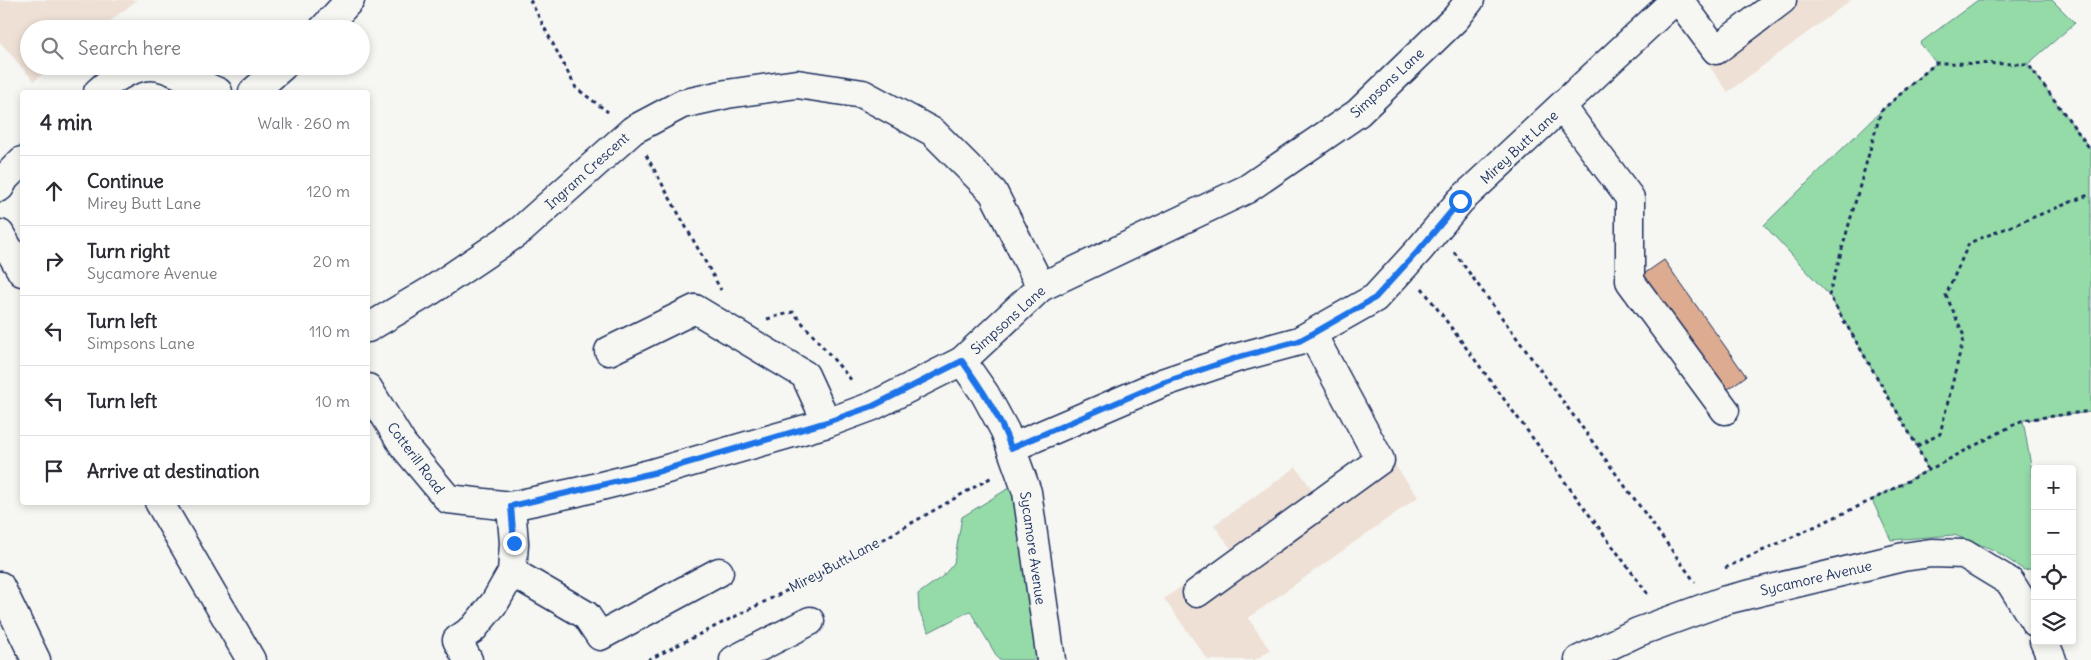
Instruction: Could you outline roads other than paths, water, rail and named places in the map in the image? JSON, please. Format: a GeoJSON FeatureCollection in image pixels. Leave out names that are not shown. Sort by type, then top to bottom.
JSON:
{"type":"FeatureCollection","features":[{"type":"Feature","properties":{"kind":"street"},"geometry":{"type":"LineString","coordinates":[[331,20],[350,0]]}},
{"type":"Feature","properties":{"kind":"street","name":"Simpsons Lane"},"geometry":{"type":"LineString","coordinates":[[511,506],[653,473],[827,422],[873,406],[962,361],[1041,287],[1247,189],[1358,113],[1456,18],[1470,0]]}},
{"type":"Feature","properties":{"kind":"street","name":"Mirey Butt Lane"},"geometry":{"type":"LineString","coordinates":[[1014,456],[1162,383],[1236,358],[1299,341],[1375,298],[1460,201],[1675,0]]}},
{"type":"Feature","properties":{"kind":"street"},"geometry":{"type":"LineString","coordinates":[[1679,0],[1716,50],[1782,0]]}},
{"type":"Feature","properties":{"kind":"street"},"geometry":{"type":"LineString","coordinates":[[100,90],[122,75]]}},
{"type":"Feature","properties":{"kind":"street"},"geometry":{"type":"LineString","coordinates":[[179,75],[213,90]]}},
{"type":"Feature","properties":{"kind":"street"},"geometry":{"type":"LineString","coordinates":[[255,90],[273,75]]}},
{"type":"Feature","properties":{"kind":"street","name":"Ingram Crescent"},"geometry":{"type":"LineString","coordinates":[[370,327],[432,290],[521,230],[633,130],[682,104],[727,94],[797,84],[863,94],[933,132],[993,192],[1041,287]]}},
{"type":"Feature","properties":{"kind":"street"},"geometry":{"type":"LineString","coordinates":[[1562,107],[1630,198],[1630,281],[1726,410]]}},
{"type":"Feature","properties":{"kind":"street"},"geometry":{"type":"LineString","coordinates":[[0,187],[5,178],[20,163]]}},
{"type":"Feature","properties":{"kind":"street"},"geometry":{"type":"LineString","coordinates":[[0,234],[20,269]]}},
{"type":"Feature","properties":{"kind":"street"},"geometry":{"type":"LineString","coordinates":[[609,351],[695,309],[805,375],[827,422]]}},
{"type":"Feature","properties":{"kind":"street"},"geometry":{"type":"LineString","coordinates":[[1197,593],[1380,460],[1312,334]]}},
{"type":"Feature","properties":{"kind":"street","name":"Sycamore Avenue"},"geometry":{"type":"LineString","coordinates":[[962,361],[986,394],[1005,431],[1027,492],[1051,660]]}},
{"type":"Feature","properties":{"kind":"street","name":"Cotterill Road"},"geometry":{"type":"LineString","coordinates":[[370,391],[403,445],[448,499],[511,506]]}},
{"type":"Feature","properties":{"kind":"street"},"geometry":{"type":"LineString","coordinates":[[161,505],[251,660]]}},
{"type":"Feature","properties":{"kind":"street"},"geometry":{"type":"LineString","coordinates":[[468,660],[457,640],[473,629],[495,602],[512,572],[514,543],[511,506]]}},
{"type":"Feature","properties":{"kind":"street","name":"Sycamore Avenue"},"geometry":{"type":"LineString","coordinates":[[1579,660],[1638,632],[1711,605],[1764,589],[1903,557],[1931,553],[1964,554],[2010,582],[2031,616]]}},
{"type":"Feature","properties":{"kind":"street"},"geometry":{"type":"LineString","coordinates":[[512,572],[586,615],[600,636],[719,572]]}},
{"type":"Feature","properties":{"kind":"street"},"geometry":{"type":"LineString","coordinates":[[0,586],[10,631],[36,660]]}},
{"type":"Feature","properties":{"kind":"street"},"geometry":{"type":"LineString","coordinates":[[734,660],[810,621]]}},
{"type":"Feature","properties":{"kind":"street"},"geometry":{"type":"LineString","coordinates":[[2046,645],[2052,660]]}}]}
